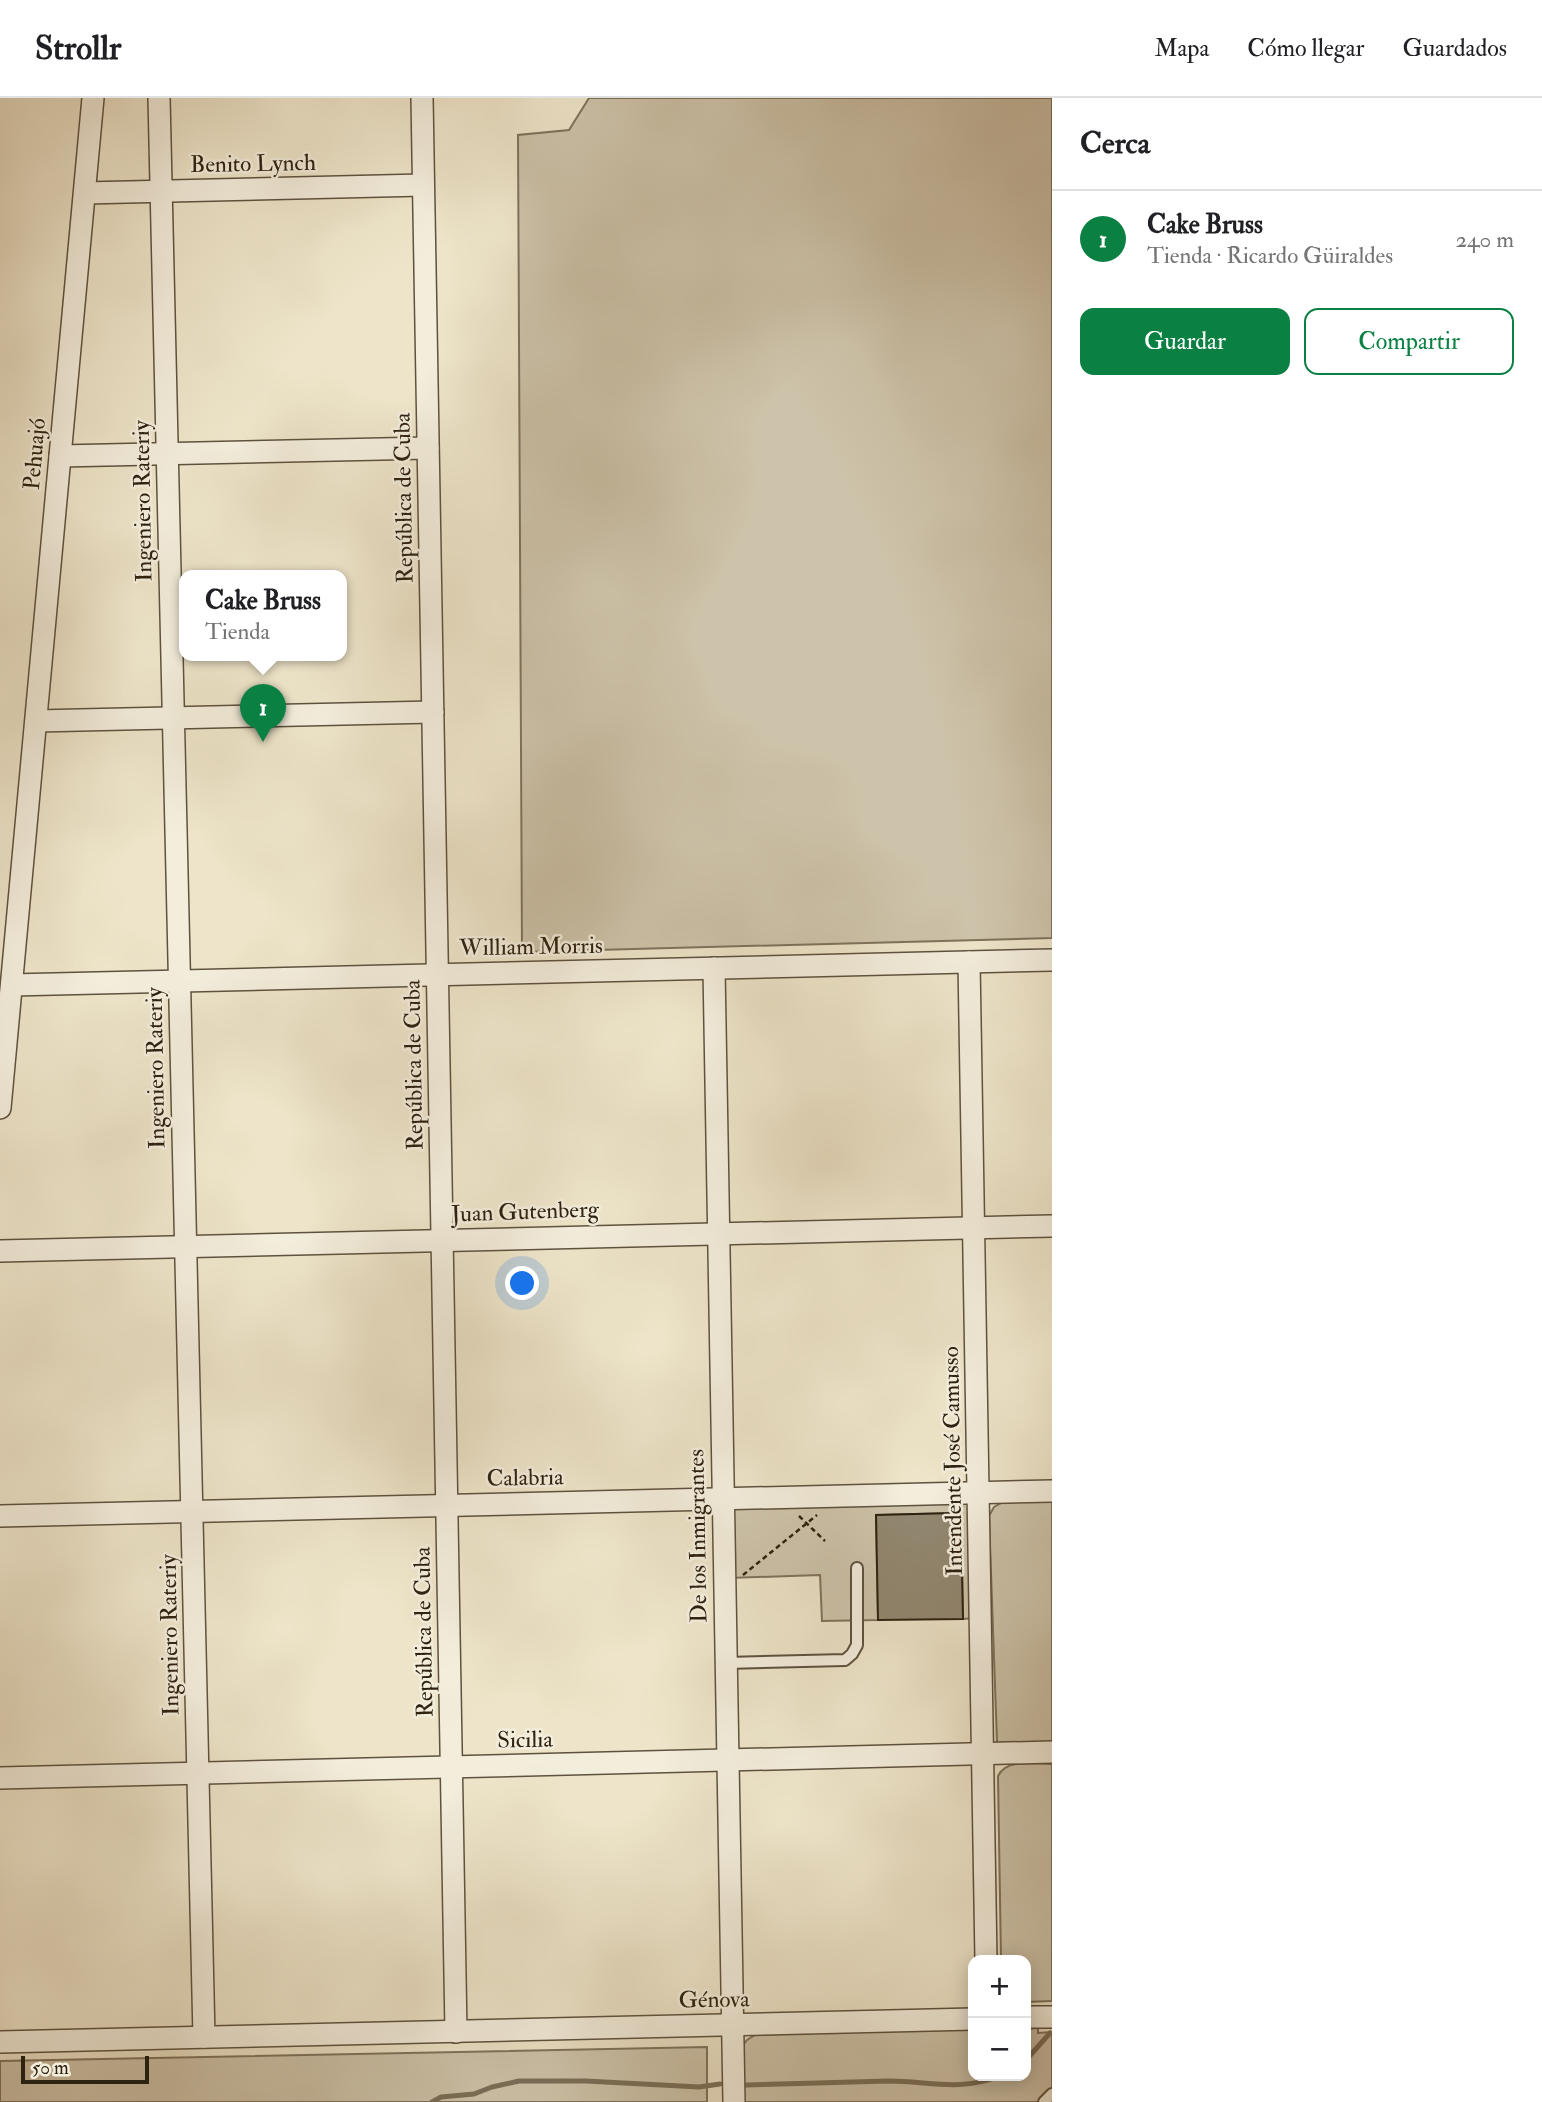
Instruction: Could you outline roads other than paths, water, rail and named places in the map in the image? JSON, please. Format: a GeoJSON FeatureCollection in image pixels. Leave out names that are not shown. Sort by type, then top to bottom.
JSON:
{"type":"FeatureCollection","features":[{"type":"Feature","properties":{"kind":"street","name":"Pehuajó"},"geometry":{"type":"LineString","coordinates":[[0,1108],[93,98]]}},
{"type":"Feature","properties":{"kind":"street","name":"Ingeniero Rateriy"},"geometry":{"type":"LineString","coordinates":[[159,98],[204,2037]]}},
{"type":"Feature","properties":{"kind":"street","name":"República de Cuba"},"geometry":{"type":"LineString","coordinates":[[422,98],[456,2032]]}},
{"type":"Feature","properties":{"kind":"street","name":"Benito Lynch"},"geometry":{"type":"LineString","coordinates":[[85,193],[423,185]]}},
{"type":"Feature","properties":{"kind":"street"},"geometry":{"type":"LineString","coordinates":[[60,456],[428,448]]}},
{"type":"Feature","properties":{"kind":"street"},"geometry":{"type":"LineString","coordinates":[[36,721],[433,712]]}},
{"type":"Feature","properties":{"kind":"street","name":"William Morris"},"geometry":{"type":"LineString","coordinates":[[12,985],[1052,960]]}},
{"type":"Feature","properties":{"kind":"street","name":"Intendente José Camusso"},"geometry":{"type":"LineString","coordinates":[[970,962],[986,1955]]}},
{"type":"Feature","properties":{"kind":"street","name":"De los Inmigrantes"},"geometry":{"type":"LineString","coordinates":[[714,968],[734,2102]]}},
{"type":"Feature","properties":{"kind":"street","name":"Juan Gutenberg"},"geometry":{"type":"LineString","coordinates":[[0,1251],[1052,1226]]}},
{"type":"Feature","properties":{"kind":"street","name":"Calabria"},"geometry":{"type":"LineString","coordinates":[[0,1516],[1052,1491]]}},
{"type":"Feature","properties":{"kind":"street","name":"Sicilia"},"geometry":{"type":"LineString","coordinates":[[0,1778],[1052,1752]]}},
{"type":"Feature","properties":{"kind":"street"},"geometry":{"type":"LineString","coordinates":[[1031,2018],[1052,2017]]}},
{"type":"Feature","properties":{"kind":"street","name":"Génova"},"geometry":{"type":"LineString","coordinates":[[0,2042],[968,2019]]}},
{"type":"Feature","properties":{"kind":"lane"},"geometry":{"type":"LineString","coordinates":[[726,1662],[845,1660],[857,1646],[857,1568]]}},
{"type":"Feature","properties":{"kind":"lane"},"geometry":{"type":"LineString","coordinates":[[1044,2102],[1052,2094]]}},
{"type":"Feature","properties":{"kind":"waterway"},"geometry":{"type":"LineString","coordinates":[[1031,2054],[1050,2033]]}},
{"type":"Feature","properties":{"kind":"waterway"},"geometry":{"type":"LineString","coordinates":[[432,2102],[441,2097],[474,2094],[519,2081],[586,2081],[699,2087],[720,2084]]}},
{"type":"Feature","properties":{"kind":"waterway"},"geometry":{"type":"LineString","coordinates":[[746,2085],[888,2081],[957,2085],[985,2081]]}},
{"type":"Feature","properties":{"kind":"place","name":"Cake Bruss"},"geometry":{"type":"Point","coordinates":[263,742]}}]}
